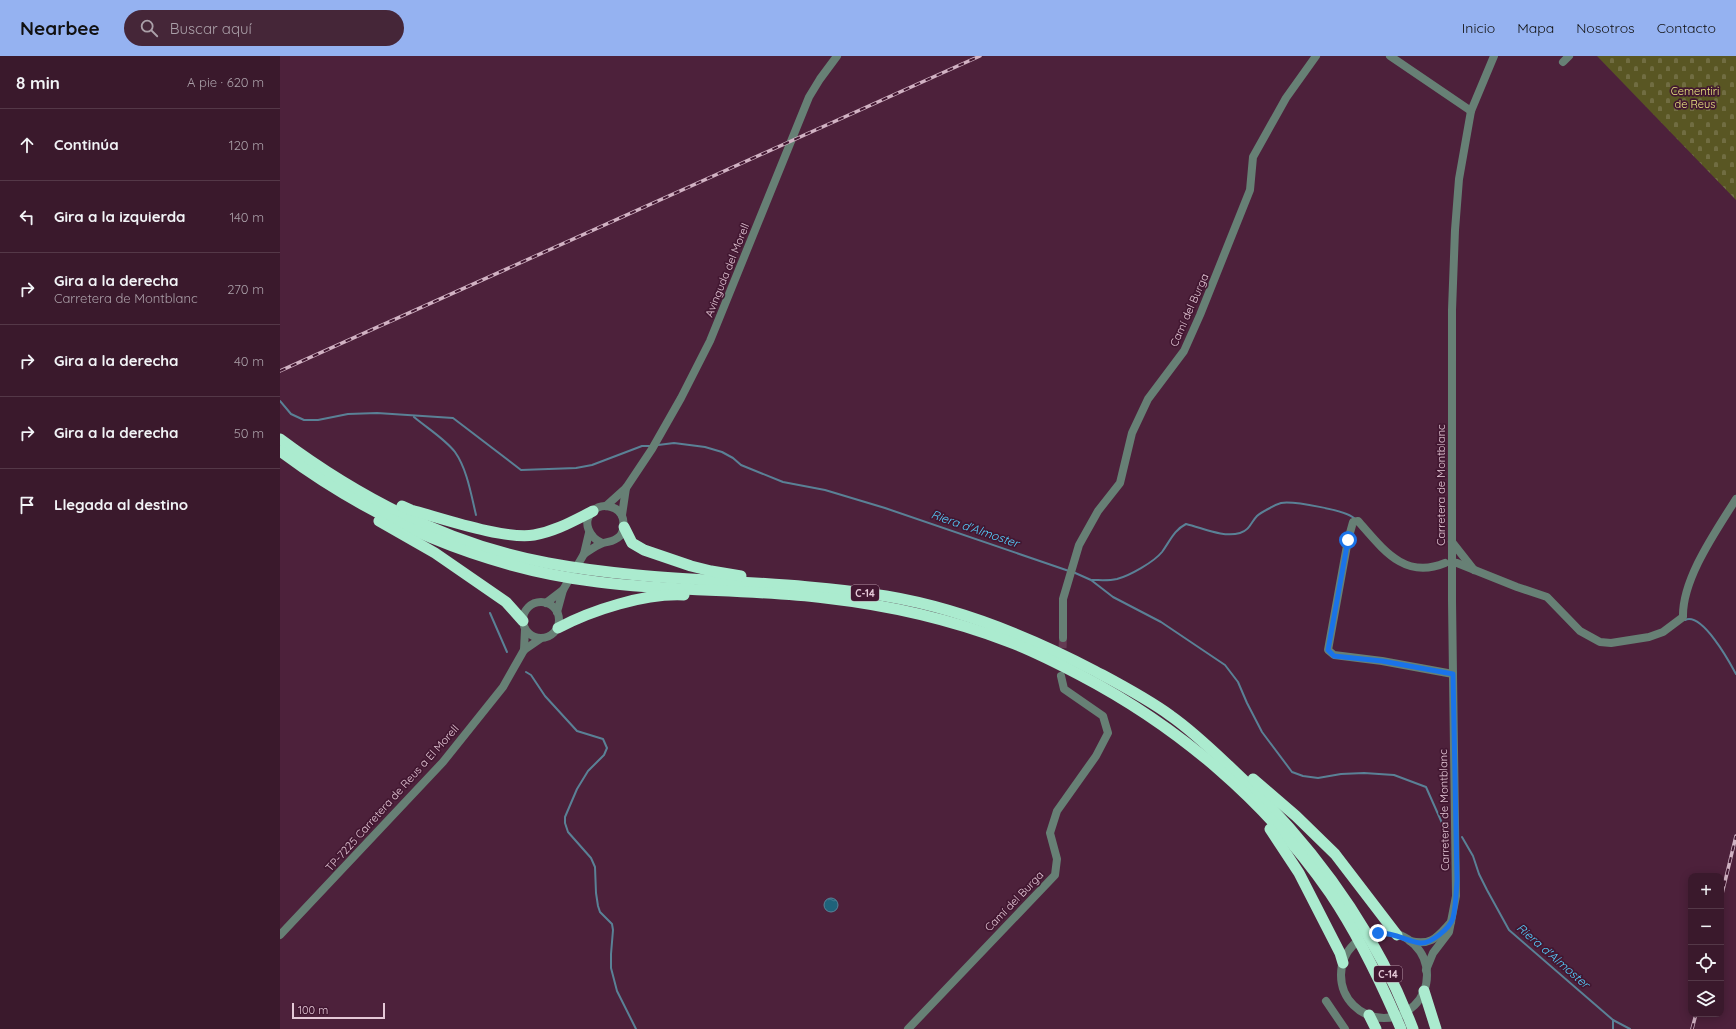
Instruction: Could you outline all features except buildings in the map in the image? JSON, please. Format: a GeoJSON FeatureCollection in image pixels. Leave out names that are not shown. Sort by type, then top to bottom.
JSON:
{"type":"FeatureCollection","features":[{"type":"Feature","properties":{"kind":"highway"},"geometry":{"type":"LineString","coordinates":[[280,432],[372,493],[411,510],[501,533],[532,535],[560,528],[593,511]]}},
{"type":"Feature","properties":{"kind":"highway","name":"C-14"},"geometry":{"type":"LineString","coordinates":[[280,439],[306,458],[368,498],[442,532],[496,550],[546,563],[599,571],[693,579],[823,587],[889,602],[952,612],[1013,632],[1064,655],[1118,684],[1171,716],[1210,748],[1255,790],[1300,839],[1337,888],[1369,949],[1379,978],[1396,1004],[1407,1028]]}},
{"type":"Feature","properties":{"kind":"highway","name":"C-14"},"geometry":{"type":"LineString","coordinates":[[280,451],[301,467],[365,507],[440,542],[495,560],[545,573],[599,582],[889,602],[1010,641],[1060,664],[1108,689],[1157,720],[1205,757],[1249,797],[1292,844],[1357,928]]}},
{"type":"Feature","properties":{"kind":"highway"},"geometry":{"type":"LineString","coordinates":[[301,467],[363,511],[435,553],[494,593],[513,608],[524,625]]}},
{"type":"Feature","properties":{"kind":"highway"},"geometry":{"type":"LineString","coordinates":[[624,527],[632,543],[644,550],[704,569],[742,576],[823,582],[889,602]]}},
{"type":"Feature","properties":{"kind":"highway"},"geometry":{"type":"LineString","coordinates":[[558,628],[576,618],[630,601],[676,595],[889,602]]}},
{"type":"Feature","properties":{"kind":"highway"},"geometry":{"type":"LineString","coordinates":[[1171,716],[1213,743],[1296,816],[1336,854],[1397,935]]}},
{"type":"Feature","properties":{"kind":"highway"},"geometry":{"type":"LineString","coordinates":[[1157,720],[1246,802],[1272,832],[1299,873],[1340,953],[1343,963]]}},
{"type":"Feature","properties":{"kind":"highway"},"geometry":{"type":"LineString","coordinates":[[1424,991],[1436,1029]]}},
{"type":"Feature","properties":{"kind":"highway"},"geometry":{"type":"LineString","coordinates":[[1369,1015],[1376,1029]]}},
{"type":"Feature","properties":{"kind":"street","name":"Avinguda del Morell"},"geometry":{"type":"LineString","coordinates":[[606,506],[626,488],[652,449],[681,398],[710,341],[809,97],[837,56]]}},
{"type":"Feature","properties":{"kind":"street","name":"Camí del Burga"},"geometry":{"type":"LineString","coordinates":[[1063,638],[1063,599],[1079,545],[1098,511],[1120,483],[1132,434],[1148,399],[1184,351],[1250,190],[1253,157],[1286,98],[1316,56]]}},
{"type":"Feature","properties":{"kind":"street"},"geometry":{"type":"LineString","coordinates":[[1390,56],[1471,111]]}},
{"type":"Feature","properties":{"kind":"street","name":"Carretera de Montblanc"},"geometry":{"type":"LineString","coordinates":[[1426,970],[1433,953],[1449,932],[1456,896],[1457,881],[1452,542],[1452,310],[1455,230],[1459,179],[1471,111],[1494,56]]}},
{"type":"Feature","properties":{"kind":"street","name":"Avinguda del Morell"},"geometry":{"type":"LineString","coordinates":[[622,515],[626,488]]}},
{"type":"Feature","properties":{"kind":"street"},"geometry":{"type":"LineString","coordinates":[[1457,563],[1516,587],[1547,597],[1580,631],[1600,642],[1611,643],[1649,637],[1663,632],[1683,618],[1683,609],[1687,591],[1706,547],[1736,499]]}},
{"type":"Feature","properties":{"kind":"street"},"geometry":{"type":"LineString","coordinates":[[557,612],[563,590],[584,554],[589,533],[587,521],[593,511],[606,506],[616,509],[622,515],[624,527],[621,535],[614,541],[602,543],[584,554]]}},
{"type":"Feature","properties":{"kind":"street"},"geometry":{"type":"LineString","coordinates":[[1445,563],[1425,569],[1404,564],[1384,550],[1358,521],[1353,522],[1348,540],[1328,650],[1334,656],[1382,661],[1453,674]]}},
{"type":"Feature","properties":{"kind":"street"},"geometry":{"type":"LineString","coordinates":[[589,533],[594,540],[602,543]]}},
{"type":"Feature","properties":{"kind":"street"},"geometry":{"type":"LineString","coordinates":[[1452,542],[1475,571]]}},
{"type":"Feature","properties":{"kind":"street"},"geometry":{"type":"LineString","coordinates":[[546,603],[563,590]]}},
{"type":"Feature","properties":{"kind":"street"},"geometry":{"type":"LineString","coordinates":[[535,603],[546,603],[550,604],[557,612],[559,617],[558,628],[551,636],[540,639],[532,636],[524,625],[524,615],[530,606],[535,603]]}},
{"type":"Feature","properties":{"kind":"street","name":"TP-7225 Carretera de Reus a El Morell"},"geometry":{"type":"LineString","coordinates":[[524,625],[524,650]]}},
{"type":"Feature","properties":{"kind":"street","name":"TP-7225 Carretera de Reus a El Morell"},"geometry":{"type":"LineString","coordinates":[[280,935],[443,762],[503,687],[524,650],[540,639]]}},
{"type":"Feature","properties":{"kind":"street","name":"Camí del Burga"},"geometry":{"type":"LineString","coordinates":[[908,1029],[1055,875],[1058,859],[1050,833],[1056,811],[1096,756],[1108,733],[1103,716],[1064,689],[1061,676]]}},
{"type":"Feature","properties":{"kind":"street"},"geometry":{"type":"LineString","coordinates":[[1408,940],[1420,953],[1426,970],[1424,991],[1413,1006],[1401,1014],[1388,1018],[1369,1015],[1358,1010],[1346,996],[1342,981],[1343,963],[1352,947],[1360,940],[1378,933],[1397,935],[1408,940],[1422,943],[1435,939],[1452,920]]}},
{"type":"Feature","properties":{"kind":"street"},"geometry":{"type":"LineString","coordinates":[[1326,1001],[1345,1029]]}},
{"type":"Feature","properties":{"kind":"green space","name":"Cementiri de Reus"},"geometry":{"type":"Polygon","coordinates":[[[1597,56],[1736,56],[1736,200],[1597,56]]]}},
{"type":"Feature","properties":{"kind":"water"},"geometry":{"type":"Polygon","coordinates":[[[828,898],[834,898],[838,902],[838,908],[834,912],[828,912],[824,908],[824,902],[828,898]]]}},
{"type":"Feature","properties":{"kind":"waterway","name":"Riera d'Almoster"},"geometry":{"type":"LineString","coordinates":[[280,401],[291,414],[304,420],[318,420],[348,414],[377,413],[453,418],[521,470],[576,468],[592,465],[642,446],[652,446]]}},
{"type":"Feature","properties":{"kind":"waterway"},"geometry":{"type":"LineString","coordinates":[[414,417],[441,438],[455,452],[466,474],[476,515]]}},
{"type":"Feature","properties":{"kind":"waterway","name":"Riera d'Almoster"},"geometry":{"type":"LineString","coordinates":[[658,445],[674,443],[705,447],[722,452],[733,458],[741,465],[783,482],[825,490],[885,508],[1069,571]]}},
{"type":"Feature","properties":{"kind":"waterway"},"geometry":{"type":"LineString","coordinates":[[1092,580],[1117,579],[1141,568],[1158,556],[1175,533],[1186,524],[1213,532],[1227,534],[1240,533],[1248,528],[1258,515],[1281,503],[1308,505],[1331,509],[1342,512],[1355,519]]}},
{"type":"Feature","properties":{"kind":"waterway","name":"Riera d'Almoster"},"geometry":{"type":"LineString","coordinates":[[1073,572],[1091,580],[1113,597],[1161,622],[1225,665],[1238,682],[1262,732],[1292,772],[1303,776],[1318,778],[1341,774],[1364,773],[1394,775],[1426,787],[1442,823],[1448,828]]}},
{"type":"Feature","properties":{"kind":"waterway"},"geometry":{"type":"LineString","coordinates":[[490,613],[507,652]]}},
{"type":"Feature","properties":{"kind":"waterway"},"geometry":{"type":"LineString","coordinates":[[1685,620],[1692,619],[1707,630],[1721,649],[1736,674]]}},
{"type":"Feature","properties":{"kind":"waterway"},"geometry":{"type":"LineString","coordinates":[[526,672],[531,675],[545,696],[577,731],[603,739],[607,748],[604,755],[588,771],[577,789],[565,817],[565,823],[568,832],[591,858],[595,867],[598,906],[600,912],[612,924],[613,930],[611,968],[617,991],[636,1029]]}},
{"type":"Feature","properties":{"kind":"waterway","name":"Riera d'Almoster"},"geometry":{"type":"LineString","coordinates":[[1462,837],[1473,856],[1479,874],[1487,890],[1509,930],[1613,1020],[1630,1029]]}},
{"type":"Feature","properties":{"kind":"waterway","name":"Riera d'Almoster"},"geometry":{"type":"LineString","coordinates":[[1613,1020],[1613,1029]]}},
{"type":"Feature","properties":{"kind":"tunnel"},"geometry":{"type":"LineString","coordinates":[[1062,660],[1063,638]]}},
{"type":"Feature","properties":{"kind":"railway"},"geometry":{"type":"LineString","coordinates":[[280,371],[980,56]]}},
{"type":"Feature","properties":{"kind":"railway"},"geometry":{"type":"LineString","coordinates":[[1724,886],[1736,836]]}},
{"type":"Feature","properties":{"kind":"railway"},"geometry":{"type":"LineString","coordinates":[[1692,1029],[1695,1017]]}},
{"type":"Feature","properties":{"kind":"route"},"geometry":{"type":"LineString","coordinates":[[1348,540],[1328,650],[1330,653],[1334,656],[1382,661],[1453,674],[1457,881],[1452,920],[1435,939],[1422,943],[1408,940],[1397,935],[1378,933]]}}]}
